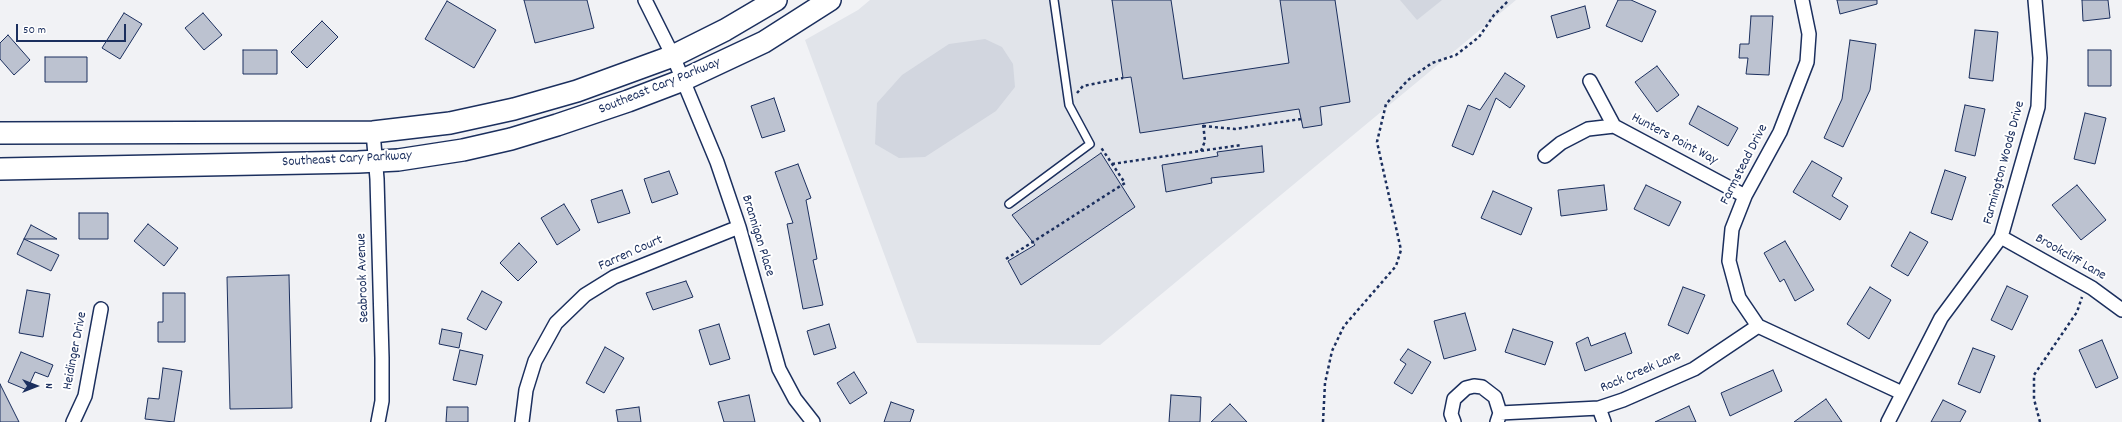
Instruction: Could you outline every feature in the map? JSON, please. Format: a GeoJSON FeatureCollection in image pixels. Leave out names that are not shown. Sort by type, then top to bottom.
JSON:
{"type":"FeatureCollection","features":[{"type":"Feature","properties":{"kind":"main road","name":"Southeast Cary Parkway"},"geometry":{"type":"LineString","coordinates":[[0,133],[373,132],[450,123],[514,109],[577,91],[673,56],[725,30],[776,0]]}},
{"type":"Feature","properties":{"kind":"main road","name":"Southeast Cary Parkway"},"geometry":{"type":"LineString","coordinates":[[0,169],[376,162],[463,150],[511,139],[628,101],[683,80],[764,42],[830,0]]}},
{"type":"Feature","properties":{"kind":"street","name":"Brannigan Place"},"geometry":{"type":"LineString","coordinates":[[645,0],[673,56],[717,162],[739,227],[779,369],[795,399],[813,422]]}},
{"type":"Feature","properties":{"kind":"street","name":"Farmstead Drive"},"geometry":{"type":"LineString","coordinates":[[1758,326],[1739,298],[1729,261],[1732,229],[1745,196],[1780,132],[1807,62],[1809,34],[1802,0]]}},
{"type":"Feature","properties":{"kind":"street","name":"Farmington Woods Drive"},"geometry":{"type":"LineString","coordinates":[[1888,422],[1941,318],[2001,237],[2038,107],[2040,58],[2035,0]]}},
{"type":"Feature","properties":{"kind":"street"},"geometry":{"type":"LineString","coordinates":[[1590,81],[1614,126]]}},
{"type":"Feature","properties":{"kind":"street","name":"Hunters Point Way"},"geometry":{"type":"LineString","coordinates":[[1545,156],[1561,143],[1588,129],[1614,126],[1745,196]]}},
{"type":"Feature","properties":{"kind":"street","name":"Seabrook Avenue"},"geometry":{"type":"LineString","coordinates":[[373,132],[376,162],[382,358],[382,401],[378,422]]}},
{"type":"Feature","properties":{"kind":"street","name":"Farren Court"},"geometry":{"type":"LineString","coordinates":[[522,422],[526,390],[535,361],[556,323],[586,295],[614,277],[739,227]]}},
{"type":"Feature","properties":{"kind":"street","name":"Brookcliff Lane"},"geometry":{"type":"LineString","coordinates":[[2001,237],[2084,283],[2122,310]]}},
{"type":"Feature","properties":{"kind":"street","name":"Heidinger Drive"},"geometry":{"type":"LineString","coordinates":[[73,422],[85,396],[101,309]]}},
{"type":"Feature","properties":{"kind":"street"},"geometry":{"type":"LineString","coordinates":[[1758,326],[1902,393]]}},
{"type":"Feature","properties":{"kind":"street","name":"Rock Creek Lane"},"geometry":{"type":"LineString","coordinates":[[1454,422],[1451,414],[1454,399],[1466,388],[1482,387],[1490,391],[1497,401],[1498,417],[1599,408],[1623,400],[1694,369],[1758,326]]}},
{"type":"Feature","properties":{"kind":"street"},"geometry":{"type":"LineString","coordinates":[[1599,408],[1604,422]]}},
{"type":"Feature","properties":{"kind":"lane"},"geometry":{"type":"LineString","coordinates":[[1009,204],[1090,144],[1069,105],[1054,0]]}},
{"type":"Feature","properties":{"kind":"path"},"geometry":{"type":"LineString","coordinates":[[1323,422],[1325,383],[1332,351],[1344,326],[1396,266],[1401,250],[1377,142],[1386,104],[1408,80],[1432,62],[1456,55],[1479,37],[1494,15],[1509,0]]}},
{"type":"Feature","properties":{"kind":"path"},"geometry":{"type":"LineString","coordinates":[[1075,95],[1084,86],[1123,78]]}},
{"type":"Feature","properties":{"kind":"path"},"geometry":{"type":"LineString","coordinates":[[1201,151],[1205,141],[1203,125],[1235,129],[1301,119]]}},
{"type":"Feature","properties":{"kind":"path"},"geometry":{"type":"LineString","coordinates":[[1006,259],[1125,183],[1100,145]]}},
{"type":"Feature","properties":{"kind":"path"},"geometry":{"type":"LineString","coordinates":[[1112,164],[1242,145]]}},
{"type":"Feature","properties":{"kind":"path"},"geometry":{"type":"LineString","coordinates":[[2040,422],[2034,399],[2034,375],[2078,312],[2082,301],[2084,283]]}},
{"type":"Feature","properties":{"kind":"shaded area"},"geometry":{"type":"Polygon","coordinates":[[[870,0],[1516,0],[1100,345],[917,343],[805,40],[858,10],[870,0]]]}},
{"type":"Feature","properties":{"kind":"shaded area"},"geometry":{"type":"Polygon","coordinates":[[[1400,0],[1442,0],[1417,20],[1400,0]]]}},
{"type":"Feature","properties":{"kind":"shaded area"},"geometry":{"type":"Polygon","coordinates":[[[985,39],[1002,47],[1013,64],[1015,87],[996,111],[925,157],[899,158],[875,144],[877,103],[902,75],[949,44],[985,39]]]}},
{"type":"Feature","properties":{"kind":"building"},"geometry":{"type":"Polygon","coordinates":[[[524,0],[587,0],[594,28],[535,43],[524,0]]]}},
{"type":"Feature","properties":{"kind":"building"},"geometry":{"type":"Polygon","coordinates":[[[1112,0],[1171,0],[1183,79],[1289,63],[1280,0],[1335,0],[1350,102],[1320,107],[1322,125],[1303,128],[1299,109],[1140,133],[1131,77],[1123,78],[1112,0]]]}},
{"type":"Feature","properties":{"kind":"building"},"geometry":{"type":"Polygon","coordinates":[[[1618,0],[1631,0],[1656,11],[1642,42],[1606,26],[1618,0]]]}},
{"type":"Feature","properties":{"kind":"building"},"geometry":{"type":"Polygon","coordinates":[[[1837,0],[1877,0],[1877,4],[1840,14],[1837,0]]]}},
{"type":"Feature","properties":{"kind":"building"},"geometry":{"type":"Polygon","coordinates":[[[2082,0],[2108,0],[2110,18],[2083,21],[2082,0]]]}},
{"type":"Feature","properties":{"kind":"building"},"geometry":{"type":"Polygon","coordinates":[[[447,1],[496,30],[474,68],[425,39],[447,1]]]}},
{"type":"Feature","properties":{"kind":"building"},"geometry":{"type":"Polygon","coordinates":[[[1585,6],[1590,28],[1557,38],[1551,16],[1585,6]]]}},
{"type":"Feature","properties":{"kind":"building"},"geometry":{"type":"Polygon","coordinates":[[[124,13],[142,24],[120,59],[102,48],[124,13]]]}},
{"type":"Feature","properties":{"kind":"building"},"geometry":{"type":"Polygon","coordinates":[[[203,13],[222,35],[204,50],[185,28],[203,13]]]}},
{"type":"Feature","properties":{"kind":"building"},"geometry":{"type":"Polygon","coordinates":[[[1751,16],[1773,16],[1769,75],[1746,74],[1748,58],[1739,58],[1740,44],[1749,44],[1751,16]]]}},
{"type":"Feature","properties":{"kind":"building"},"geometry":{"type":"Polygon","coordinates":[[[322,21],[338,37],[307,68],[291,52],[322,21]]]}},
{"type":"Feature","properties":{"kind":"building"},"geometry":{"type":"Polygon","coordinates":[[[1975,30],[1998,32],[1993,81],[1969,78],[1975,30]]]}},
{"type":"Feature","properties":{"kind":"building"},"geometry":{"type":"Polygon","coordinates":[[[8,35],[30,60],[14,75],[0,59],[0,43],[8,35]]]}},
{"type":"Feature","properties":{"kind":"building"},"geometry":{"type":"Polygon","coordinates":[[[1850,40],[1876,44],[1870,90],[1843,147],[1824,138],[1842,99],[1850,40]]]}},
{"type":"Feature","properties":{"kind":"building"},"geometry":{"type":"Polygon","coordinates":[[[243,50],[277,50],[277,74],[243,74],[243,50]]]}},
{"type":"Feature","properties":{"kind":"building"},"geometry":{"type":"Polygon","coordinates":[[[2088,50],[2111,50],[2111,86],[2088,86],[2088,50]]]}},
{"type":"Feature","properties":{"kind":"building"},"geometry":{"type":"Polygon","coordinates":[[[45,57],[87,57],[87,82],[45,82],[45,57]]]}},
{"type":"Feature","properties":{"kind":"building"},"geometry":{"type":"Polygon","coordinates":[[[1657,66],[1679,95],[1657,112],[1635,82],[1657,66]]]}},
{"type":"Feature","properties":{"kind":"building"},"geometry":{"type":"Polygon","coordinates":[[[1505,73],[1525,86],[1510,108],[1496,98],[1473,155],[1452,146],[1468,105],[1480,110],[1505,73]]]}},
{"type":"Feature","properties":{"kind":"building"},"geometry":{"type":"Polygon","coordinates":[[[774,98],[785,131],[762,138],[751,106],[774,98]]]}},
{"type":"Feature","properties":{"kind":"building"},"geometry":{"type":"Polygon","coordinates":[[[1965,105],[1985,109],[1975,156],[1955,151],[1965,105]]]}},
{"type":"Feature","properties":{"kind":"building"},"geometry":{"type":"Polygon","coordinates":[[[1698,106],[1738,128],[1728,146],[1689,124],[1698,106]]]}},
{"type":"Feature","properties":{"kind":"building"},"geometry":{"type":"Polygon","coordinates":[[[2085,113],[2106,118],[2095,164],[2074,159],[2085,113]]]}},
{"type":"Feature","properties":{"kind":"building"},"geometry":{"type":"Polygon","coordinates":[[[1262,146],[1264,172],[1211,178],[1212,183],[1166,192],[1162,165],[1218,156],[1217,152],[1262,146]]]}},
{"type":"Feature","properties":{"kind":"building"},"geometry":{"type":"Polygon","coordinates":[[[1101,153],[1135,207],[1021,285],[1008,261],[1035,245],[1012,215],[1101,153]]]}},
{"type":"Feature","properties":{"kind":"building"},"geometry":{"type":"Polygon","coordinates":[[[1812,161],[1842,178],[1832,196],[1848,206],[1840,220],[1793,192],[1812,161]]]}},
{"type":"Feature","properties":{"kind":"building"},"geometry":{"type":"Polygon","coordinates":[[[798,164],[811,198],[806,200],[817,259],[813,260],[823,305],[803,309],[787,224],[793,223],[775,172],[798,164]]]}},
{"type":"Feature","properties":{"kind":"building"},"geometry":{"type":"Polygon","coordinates":[[[1945,170],[1966,177],[1952,220],[1931,213],[1945,170]]]}},
{"type":"Feature","properties":{"kind":"building"},"geometry":{"type":"Polygon","coordinates":[[[669,171],[678,194],[652,203],[644,179],[669,171]]]}},
{"type":"Feature","properties":{"kind":"building"},"geometry":{"type":"Polygon","coordinates":[[[1604,185],[1607,210],[1561,216],[1558,190],[1604,185]]]}},
{"type":"Feature","properties":{"kind":"building"},"geometry":{"type":"Polygon","coordinates":[[[1646,185],[1681,202],[1669,226],[1634,209],[1646,185]]]}},
{"type":"Feature","properties":{"kind":"building"},"geometry":{"type":"Polygon","coordinates":[[[2077,185],[2106,220],[2081,240],[2052,205],[2077,185]]]}},
{"type":"Feature","properties":{"kind":"building"},"geometry":{"type":"Polygon","coordinates":[[[622,190],[630,213],[598,223],[591,200],[622,190]]]}},
{"type":"Feature","properties":{"kind":"building"},"geometry":{"type":"Polygon","coordinates":[[[1493,191],[1532,208],[1521,235],[1481,218],[1493,191]]]}},
{"type":"Feature","properties":{"kind":"building"},"geometry":{"type":"Polygon","coordinates":[[[564,204],[580,230],[557,245],[541,218],[564,204]]]}},
{"type":"Feature","properties":{"kind":"building"},"geometry":{"type":"Polygon","coordinates":[[[79,213],[108,213],[108,239],[79,239],[79,213]]]}},
{"type":"Feature","properties":{"kind":"building"},"geometry":{"type":"Polygon","coordinates":[[[148,224],[178,248],[164,266],[134,241],[148,224]]]}},
{"type":"Feature","properties":{"kind":"building"},"geometry":{"type":"Polygon","coordinates":[[[31,225],[57,239],[24,239],[31,225]]]}},
{"type":"Feature","properties":{"kind":"building"},"geometry":{"type":"Polygon","coordinates":[[[1910,232],[1928,242],[1908,276],[1891,266],[1910,232]]]}},
{"type":"Feature","properties":{"kind":"building"},"geometry":{"type":"Polygon","coordinates":[[[24,239],[59,255],[51,271],[17,254],[24,239]]]}},
{"type":"Feature","properties":{"kind":"building"},"geometry":{"type":"Polygon","coordinates":[[[1785,241],[1814,290],[1795,301],[1784,279],[1780,282],[1764,253],[1785,241]]]}},
{"type":"Feature","properties":{"kind":"building"},"geometry":{"type":"Polygon","coordinates":[[[519,243],[537,262],[518,281],[500,263],[519,243]]]}},
{"type":"Feature","properties":{"kind":"building"},"geometry":{"type":"Polygon","coordinates":[[[289,275],[292,408],[230,409],[227,277],[289,275]]]}},
{"type":"Feature","properties":{"kind":"building"},"geometry":{"type":"Polygon","coordinates":[[[686,281],[693,297],[653,310],[646,293],[686,281]]]}},
{"type":"Feature","properties":{"kind":"building"},"geometry":{"type":"Polygon","coordinates":[[[2007,286],[2028,296],[2012,330],[1991,320],[2007,286]]]}},
{"type":"Feature","properties":{"kind":"building"},"geometry":{"type":"Polygon","coordinates":[[[1683,287],[1705,295],[1688,334],[1668,325],[1683,287]]]}},
{"type":"Feature","properties":{"kind":"building"},"geometry":{"type":"Polygon","coordinates":[[[1870,287],[1891,300],[1869,339],[1847,324],[1870,287]]]}},
{"type":"Feature","properties":{"kind":"building"},"geometry":{"type":"Polygon","coordinates":[[[27,290],[50,294],[43,337],[19,333],[27,290]]]}},
{"type":"Feature","properties":{"kind":"building"},"geometry":{"type":"Polygon","coordinates":[[[482,291],[502,302],[486,330],[467,319],[482,291]]]}},
{"type":"Feature","properties":{"kind":"building"},"geometry":{"type":"Polygon","coordinates":[[[163,293],[185,293],[185,342],[158,342],[158,322],[163,322],[163,293]]]}},
{"type":"Feature","properties":{"kind":"building"},"geometry":{"type":"Polygon","coordinates":[[[1465,313],[1476,350],[1444,359],[1434,321],[1465,313]]]}},
{"type":"Feature","properties":{"kind":"building"},"geometry":{"type":"Polygon","coordinates":[[[719,324],[730,359],[710,365],[699,330],[719,324]]]}},
{"type":"Feature","properties":{"kind":"building"},"geometry":{"type":"Polygon","coordinates":[[[829,324],[836,348],[814,355],[807,331],[829,324]]]}},
{"type":"Feature","properties":{"kind":"building"},"geometry":{"type":"Polygon","coordinates":[[[442,329],[462,333],[459,348],[439,344],[442,329]]]}},
{"type":"Feature","properties":{"kind":"building"},"geometry":{"type":"Polygon","coordinates":[[[1513,329],[1553,342],[1545,365],[1505,352],[1513,329]]]}},
{"type":"Feature","properties":{"kind":"building"},"geometry":{"type":"Polygon","coordinates":[[[1625,333],[1632,353],[1585,371],[1576,343],[1588,337],[1591,346],[1625,333]]]}},
{"type":"Feature","properties":{"kind":"building"},"geometry":{"type":"Polygon","coordinates":[[[2102,340],[2118,378],[2096,388],[2079,350],[2102,340]]]}},
{"type":"Feature","properties":{"kind":"building"},"geometry":{"type":"Polygon","coordinates":[[[605,347],[624,358],[604,393],[586,383],[605,347]]]}},
{"type":"Feature","properties":{"kind":"building"},"geometry":{"type":"Polygon","coordinates":[[[1973,348],[1995,356],[1980,393],[1958,384],[1973,348]]]}},
{"type":"Feature","properties":{"kind":"building"},"geometry":{"type":"Polygon","coordinates":[[[1408,349],[1431,362],[1412,394],[1394,383],[1406,364],[1400,360],[1408,349]]]}},
{"type":"Feature","properties":{"kind":"building"},"geometry":{"type":"Polygon","coordinates":[[[460,350],[483,355],[476,385],[453,380],[460,350]]]}},
{"type":"Feature","properties":{"kind":"building"},"geometry":{"type":"Polygon","coordinates":[[[21,352],[53,365],[48,377],[35,372],[27,390],[8,382],[21,352]]]}},
{"type":"Feature","properties":{"kind":"building"},"geometry":{"type":"Polygon","coordinates":[[[163,368],[182,371],[174,422],[145,419],[148,398],[159,399],[163,368]]]}},
{"type":"Feature","properties":{"kind":"building"},"geometry":{"type":"Polygon","coordinates":[[[1773,370],[1782,391],[1730,416],[1721,393],[1773,370]]]}},
{"type":"Feature","properties":{"kind":"building"},"geometry":{"type":"Polygon","coordinates":[[[854,372],[867,393],[850,404],[837,383],[854,372]]]}},
{"type":"Feature","properties":{"kind":"building"},"geometry":{"type":"Polygon","coordinates":[[[0,384],[19,422],[0,422],[0,384]]]}},
{"type":"Feature","properties":{"kind":"building"},"geometry":{"type":"Polygon","coordinates":[[[749,395],[755,422],[724,422],[718,402],[749,395]]]}},
{"type":"Feature","properties":{"kind":"building"},"geometry":{"type":"Polygon","coordinates":[[[1171,395],[1201,397],[1200,422],[1169,422],[1171,395]]]}},
{"type":"Feature","properties":{"kind":"building"},"geometry":{"type":"Polygon","coordinates":[[[1826,399],[1842,422],[1794,422],[1826,399]]]}},
{"type":"Feature","properties":{"kind":"building"},"geometry":{"type":"Polygon","coordinates":[[[1943,400],[1966,411],[1960,422],[1931,422],[1943,400]]]}},
{"type":"Feature","properties":{"kind":"building"},"geometry":{"type":"Polygon","coordinates":[[[891,402],[914,410],[910,422],[884,422],[891,402]]]}},
{"type":"Feature","properties":{"kind":"building"},"geometry":{"type":"Polygon","coordinates":[[[1230,404],[1247,422],[1211,422],[1230,404]]]}},
{"type":"Feature","properties":{"kind":"building"},"geometry":{"type":"Polygon","coordinates":[[[1689,406],[1696,422],[1655,422],[1689,406]]]}},
{"type":"Feature","properties":{"kind":"building"},"geometry":{"type":"Polygon","coordinates":[[[447,407],[468,407],[468,422],[446,422],[447,407]]]}},
{"type":"Feature","properties":{"kind":"building"},"geometry":{"type":"Polygon","coordinates":[[[639,407],[641,422],[618,422],[616,410],[639,407]]]}}]}
